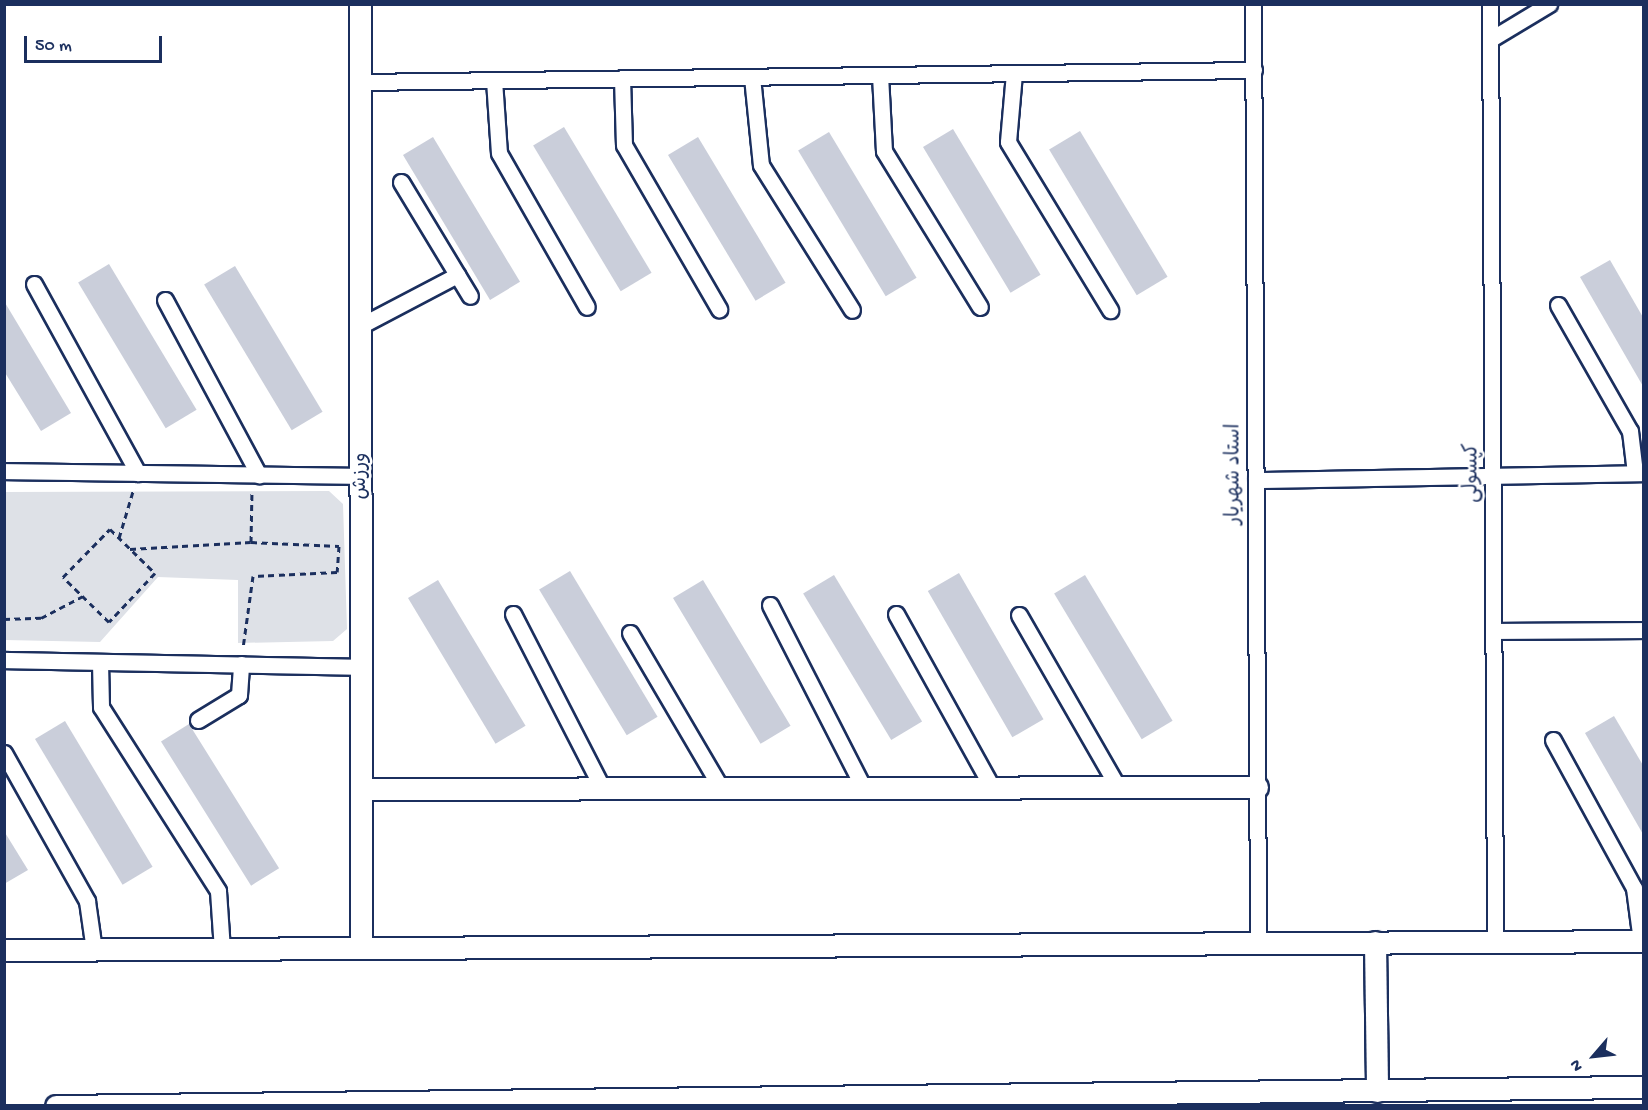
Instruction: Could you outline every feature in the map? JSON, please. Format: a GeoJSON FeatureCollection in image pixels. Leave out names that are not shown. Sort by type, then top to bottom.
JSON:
{"type":"FeatureCollection","features":[{"type":"Feature","properties":{"kind":"street","name":"ورزش"},"geometry":{"type":"LineString","coordinates":[[360,4],[362,948]]}},
{"type":"Feature","properties":{"kind":"street","name":"استاد شهریار"},"geometry":{"type":"LineString","coordinates":[[1253,4],[1258,943]]}},
{"type":"Feature","properties":{"kind":"street","name":"کپسولی"},"geometry":{"type":"LineString","coordinates":[[1491,4],[1496,631],[1495,941]]}},
{"type":"Feature","properties":{"kind":"street"},"geometry":{"type":"LineString","coordinates":[[1491,39],[1549,4]]}},
{"type":"Feature","properties":{"kind":"street"},"geometry":{"type":"LineString","coordinates":[[360,82],[1254,70]]}},
{"type":"Feature","properties":{"kind":"street"},"geometry":{"type":"LineString","coordinates":[[1014,73],[1008,142],[1110,310]]}},
{"type":"Feature","properties":{"kind":"street"},"geometry":{"type":"LineString","coordinates":[[880,75],[884,151],[980,307]]}},
{"type":"Feature","properties":{"kind":"street"},"geometry":{"type":"LineString","coordinates":[[752,77],[761,165],[852,310]]}},
{"type":"Feature","properties":{"kind":"street"},"geometry":{"type":"LineString","coordinates":[[622,78],[624,145],[719,309]]}},
{"type":"Feature","properties":{"kind":"street"},"geometry":{"type":"LineString","coordinates":[[494,80],[499,153],[587,307]]}},
{"type":"Feature","properties":{"kind":"street"},"geometry":{"type":"LineString","coordinates":[[401,182],[470,296]]}},
{"type":"Feature","properties":{"kind":"street"},"geometry":{"type":"LineString","coordinates":[[360,326],[457,275]]}},
{"type":"Feature","properties":{"kind":"street"},"geometry":{"type":"LineString","coordinates":[[34,284],[138,473]]}},
{"type":"Feature","properties":{"kind":"street"},"geometry":{"type":"LineString","coordinates":[[165,300],[256,474]]}},
{"type":"Feature","properties":{"kind":"street"},"geometry":{"type":"LineString","coordinates":[[1256,480],[1639,473],[1630,431],[1558,305]]}},
{"type":"Feature","properties":{"kind":"street"},"geometry":{"type":"LineString","coordinates":[[4,456],[9,471],[360,476]]}},
{"type":"Feature","properties":{"kind":"street"},"geometry":{"type":"LineString","coordinates":[[770,605],[863,788]]}},
{"type":"Feature","properties":{"kind":"street"},"geometry":{"type":"LineString","coordinates":[[513,614],[603,789]]}},
{"type":"Feature","properties":{"kind":"street"},"geometry":{"type":"LineString","coordinates":[[896,614],[992,787]]}},
{"type":"Feature","properties":{"kind":"street"},"geometry":{"type":"LineString","coordinates":[[1019,615],[1118,787]]}},
{"type":"Feature","properties":{"kind":"street"},"geometry":{"type":"LineString","coordinates":[[1496,631],[1644,630]]}},
{"type":"Feature","properties":{"kind":"street"},"geometry":{"type":"LineString","coordinates":[[630,633],[721,788]]}},
{"type":"Feature","properties":{"kind":"street"},"geometry":{"type":"LineString","coordinates":[[4,660],[361,667]]}},
{"type":"Feature","properties":{"kind":"street"},"geometry":{"type":"LineString","coordinates":[[100,662],[101,706],[218,891],[222,949]]}},
{"type":"Feature","properties":{"kind":"street"},"geometry":{"type":"LineString","coordinates":[[198,720],[239,695],[241,664]]}},
{"type":"Feature","properties":{"kind":"street"},"geometry":{"type":"LineString","coordinates":[[4,950],[1642,941],[1634,888],[1553,741]]}},
{"type":"Feature","properties":{"kind":"street"},"geometry":{"type":"LineString","coordinates":[[4,753],[87,901],[93,950]]}},
{"type":"Feature","properties":{"kind":"street"},"geometry":{"type":"LineString","coordinates":[[361,789],[1257,786]]}},
{"type":"Feature","properties":{"kind":"street"},"geometry":{"type":"LineString","coordinates":[[1375,942],[1377,1091]]}},
{"type":"Feature","properties":{"kind":"street"},"geometry":{"type":"LineString","coordinates":[[56,1106],[1298,1099],[1377,1091],[1644,1087]]}},
{"type":"Feature","properties":{"kind":"path"},"geometry":{"type":"LineString","coordinates":[[119,538],[138,473]]}},
{"type":"Feature","properties":{"kind":"path"},"geometry":{"type":"LineString","coordinates":[[251,542],[256,474]]}},
{"type":"Feature","properties":{"kind":"path"},"geometry":{"type":"LineString","coordinates":[[110,529],[130,549],[156,573],[109,622],[63,577],[110,529]]}},
{"type":"Feature","properties":{"kind":"path"},"geometry":{"type":"LineString","coordinates":[[130,549],[251,542],[339,546],[337,572],[253,576],[241,664]]}},
{"type":"Feature","properties":{"kind":"path"},"geometry":{"type":"LineString","coordinates":[[4,619],[41,618],[82,596]]}},
{"type":"Feature","properties":{"kind":"shaded area"},"geometry":{"type":"Polygon","coordinates":[[[329,491],[343,504],[347,629],[333,641],[238,643],[238,580],[158,577],[100,642],[5,640],[5,492],[329,491]]]}},
{"type":"Feature","properties":{"kind":"building"},"geometry":{"type":"Polygon","coordinates":[[[564,127],[652,273],[621,291],[533,146],[564,127]]]}},
{"type":"Feature","properties":{"kind":"building"},"geometry":{"type":"Polygon","coordinates":[[[953,129],[1041,275],[1011,293],[923,147],[953,129]]]}},
{"type":"Feature","properties":{"kind":"building"},"geometry":{"type":"Polygon","coordinates":[[[1080,131],[1168,277],[1137,295],[1049,150],[1080,131]]]}},
{"type":"Feature","properties":{"kind":"building"},"geometry":{"type":"Polygon","coordinates":[[[829,132],[917,278],[886,296],[798,151],[829,132]]]}},
{"type":"Feature","properties":{"kind":"building"},"geometry":{"type":"Polygon","coordinates":[[[433,137],[520,282],[490,300],[403,155],[433,137]]]}},
{"type":"Feature","properties":{"kind":"building"},"geometry":{"type":"Polygon","coordinates":[[[698,137],[786,283],[756,301],[668,155],[698,137]]]}},
{"type":"Feature","properties":{"kind":"building"},"geometry":{"type":"Polygon","coordinates":[[[1610,260],[1644,319],[1644,388],[1580,277],[1610,260]]]}},
{"type":"Feature","properties":{"kind":"building"},"geometry":{"type":"Polygon","coordinates":[[[109,264],[197,410],[166,428],[78,283],[109,264]]]}},
{"type":"Feature","properties":{"kind":"building"},"geometry":{"type":"Polygon","coordinates":[[[235,266],[323,412],[292,430],[204,285],[235,266]]]}},
{"type":"Feature","properties":{"kind":"building"},"geometry":{"type":"Polygon","coordinates":[[[4,301],[71,413],[41,431],[4,371],[4,301]]]}},
{"type":"Feature","properties":{"kind":"building"},"geometry":{"type":"Polygon","coordinates":[[[570,571],[658,717],[627,735],[539,590],[570,571]]]}},
{"type":"Feature","properties":{"kind":"building"},"geometry":{"type":"Polygon","coordinates":[[[959,573],[1044,719],[1012,737],[928,591],[959,573]]]}},
{"type":"Feature","properties":{"kind":"building"},"geometry":{"type":"Polygon","coordinates":[[[834,575],[922,722],[891,740],[803,594],[834,575]]]}},
{"type":"Feature","properties":{"kind":"building"},"geometry":{"type":"Polygon","coordinates":[[[1085,575],[1173,721],[1142,739],[1054,594],[1085,575]]]}},
{"type":"Feature","properties":{"kind":"building"},"geometry":{"type":"Polygon","coordinates":[[[438,580],[526,726],[496,744],[408,598],[438,580]]]}},
{"type":"Feature","properties":{"kind":"building"},"geometry":{"type":"Polygon","coordinates":[[[703,580],[791,726],[761,744],[673,598],[703,580]]]}},
{"type":"Feature","properties":{"kind":"building"},"geometry":{"type":"Polygon","coordinates":[[[1614,716],[1644,767],[1644,836],[1585,733],[1614,716]]]}},
{"type":"Feature","properties":{"kind":"building"},"geometry":{"type":"Polygon","coordinates":[[[65,721],[153,867],[123,885],[35,739],[65,721]]]}},
{"type":"Feature","properties":{"kind":"building"},"geometry":{"type":"Polygon","coordinates":[[[189,724],[279,868],[251,886],[161,741],[189,724]]]}},
{"type":"Feature","properties":{"kind":"building"},"geometry":{"type":"Polygon","coordinates":[[[4,831],[28,870],[4,884],[4,831]]]}}]}
